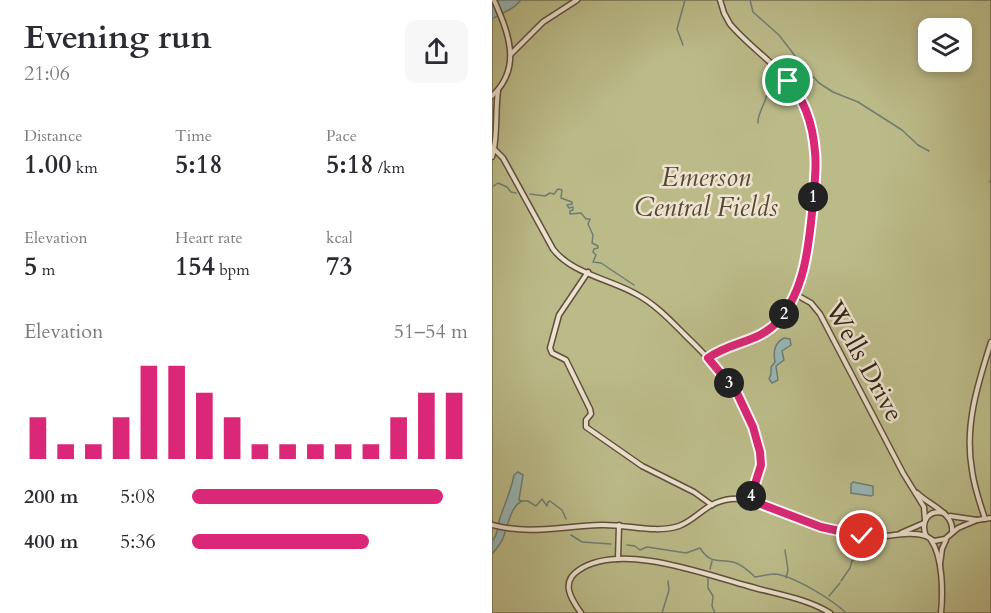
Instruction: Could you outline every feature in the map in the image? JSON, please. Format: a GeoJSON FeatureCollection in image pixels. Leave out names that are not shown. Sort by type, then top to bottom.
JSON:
{"type":"FeatureCollection","features":[{"type":"Feature","properties":{"kind":"street"},"geometry":{"type":"LineString","coordinates":[[492,157],[498,91],[511,54],[509,39],[494,0]]}},
{"type":"Feature","properties":{"kind":"street"},"geometry":{"type":"LineString","coordinates":[[511,54],[543,22],[577,0]]}},
{"type":"Feature","properties":{"kind":"street","name":"Wells Drive"},"geometry":{"type":"LineString","coordinates":[[720,0],[724,13],[734,29],[796,92],[802,101],[811,128],[816,160],[805,261],[795,294],[811,303],[820,314],[903,473],[925,510],[924,521]]}},
{"type":"Feature","properties":{"kind":"street"},"geometry":{"type":"LineString","coordinates":[[492,96],[498,91]]}},
{"type":"Feature","properties":{"kind":"street"},"geometry":{"type":"LineString","coordinates":[[493,148],[503,158],[553,249],[566,262],[629,290],[654,305],[708,358],[737,393],[753,427],[760,452],[761,465],[750,500]]}},
{"type":"Feature","properties":{"kind":"street"},"geometry":{"type":"LineString","coordinates":[[588,272],[559,315],[550,348],[552,353],[566,360],[590,409],[591,414],[585,421],[586,427],[642,466],[694,492],[711,504]]}},
{"type":"Feature","properties":{"kind":"street"},"geometry":{"type":"LineString","coordinates":[[708,358],[725,347],[745,343],[765,333],[779,320],[795,294]]}},
{"type":"Feature","properties":{"kind":"street"},"geometry":{"type":"LineString","coordinates":[[985,519],[972,471],[970,443],[975,398],[991,342]]}},
{"type":"Feature","properties":{"kind":"street","name":"Wells Drive"},"geometry":{"type":"LineString","coordinates":[[914,490],[946,514]]}},
{"type":"Feature","properties":{"kind":"street"},"geometry":{"type":"LineString","coordinates":[[495,526],[537,531],[601,525],[653,528],[678,526],[711,504],[730,499],[750,500],[839,533],[869,537],[915,533],[926,536],[936,549],[942,595],[941,613]]}},
{"type":"Feature","properties":{"kind":"street"},"geometry":{"type":"LineString","coordinates":[[895,535],[924,521],[933,512],[976,520]]}},
{"type":"Feature","properties":{"kind":"street"},"geometry":{"type":"LineString","coordinates":[[946,514],[953,525],[951,534]]}},
{"type":"Feature","properties":{"kind":"street"},"geometry":{"type":"LineString","coordinates":[[939,568],[941,552],[951,534],[976,520],[991,518]]}},
{"type":"Feature","properties":{"kind":"street"},"geometry":{"type":"LineString","coordinates":[[924,521],[926,536]]}},
{"type":"Feature","properties":{"kind":"street"},"geometry":{"type":"LineString","coordinates":[[618,559],[619,525]]}},
{"type":"Feature","properties":{"kind":"street"},"geometry":{"type":"LineString","coordinates":[[930,539],[939,541],[947,538]]}},
{"type":"Feature","properties":{"kind":"street"},"geometry":{"type":"LineString","coordinates":[[581,613],[568,590],[571,577],[586,566],[618,559],[689,568],[802,601],[830,613]]}},
{"type":"Feature","properties":{"kind":"green space","name":"Emerson Central Fields"},"geometry":{"type":"Polygon","coordinates":[[[492,0],[991,0],[991,613],[492,613],[492,0]]]}},
{"type":"Feature","properties":{"kind":"water"},"geometry":{"type":"Polygon","coordinates":[[[492,0],[521,0],[514,7],[492,19],[492,0]]]}},
{"type":"Feature","properties":{"kind":"water"},"geometry":{"type":"Polygon","coordinates":[[[784,338],[790,339],[791,345],[782,351],[784,360],[776,366],[778,380],[772,383],[769,379],[771,367],[775,362],[775,348],[784,338]]]}},
{"type":"Feature","properties":{"kind":"water"},"geometry":{"type":"Polygon","coordinates":[[[518,472],[523,475],[519,500],[522,501],[512,512],[502,540],[492,554],[492,541],[497,533],[514,475],[518,472]]]}},
{"type":"Feature","properties":{"kind":"water"},"geometry":{"type":"Polygon","coordinates":[[[853,482],[873,486],[873,495],[851,493],[853,482]]]}},
{"type":"Feature","properties":{"kind":"waterway"},"geometry":{"type":"LineString","coordinates":[[683,45],[677,29],[685,0]]}},
{"type":"Feature","properties":{"kind":"waterway"},"geometry":{"type":"LineString","coordinates":[[750,0],[753,12],[779,35],[819,83],[833,92],[858,102],[902,130],[918,145],[929,151]]}},
{"type":"Feature","properties":{"kind":"waterway"},"geometry":{"type":"LineString","coordinates":[[758,123],[767,93],[764,79]]}},
{"type":"Feature","properties":{"kind":"waterway"},"geometry":{"type":"LineString","coordinates":[[492,187],[498,183],[516,193]]}},
{"type":"Feature","properties":{"kind":"waterway"},"geometry":{"type":"LineString","coordinates":[[530,194],[545,196],[550,193],[554,194],[558,189],[562,190],[561,198],[572,202],[567,205],[569,208],[573,207],[570,214],[581,213],[586,219],[590,219],[588,224],[593,235],[592,243],[598,246],[593,252],[596,255],[593,262],[601,263],[634,285]]}},
{"type":"Feature","properties":{"kind":"waterway"},"geometry":{"type":"LineString","coordinates":[[520,501],[528,501],[536,506],[542,499],[547,506],[550,501],[562,510],[566,519]]}},
{"type":"Feature","properties":{"kind":"waterway"},"geometry":{"type":"LineString","coordinates":[[571,535],[582,542],[611,544]]}},
{"type":"Feature","properties":{"kind":"waterway"},"geometry":{"type":"LineString","coordinates":[[627,545],[635,546],[640,550],[647,547],[686,553],[700,548],[707,557],[736,563],[755,577],[775,574],[792,579],[823,595],[846,613]]}},
{"type":"Feature","properties":{"kind":"waterway"},"geometry":{"type":"LineString","coordinates":[[841,581],[852,561],[865,549]]}},
{"type":"Feature","properties":{"kind":"waterway"},"geometry":{"type":"LineString","coordinates":[[785,550],[788,570],[786,578]]}},
{"type":"Feature","properties":{"kind":"waterway"},"geometry":{"type":"LineString","coordinates":[[710,569],[712,561]]}},
{"type":"Feature","properties":{"kind":"waterway"},"geometry":{"type":"LineString","coordinates":[[708,578],[708,588],[713,596],[712,606],[715,613]]}},
{"type":"Feature","properties":{"kind":"waterway"},"geometry":{"type":"LineString","coordinates":[[662,613],[669,590],[668,581]]}},
{"type":"Feature","properties":{"kind":"waterway"},"geometry":{"type":"LineString","coordinates":[[829,596],[840,583]]}},
{"type":"Feature","properties":{"kind":"route"},"geometry":{"type":"LineString","coordinates":[[788,81],[802,101],[814,143],[816,160],[810,225],[801,278],[784,313],[771,328],[759,337],[745,343],[725,347],[708,358],[737,393],[753,427],[761,465],[750,500],[839,533],[862,536]]}}]}
